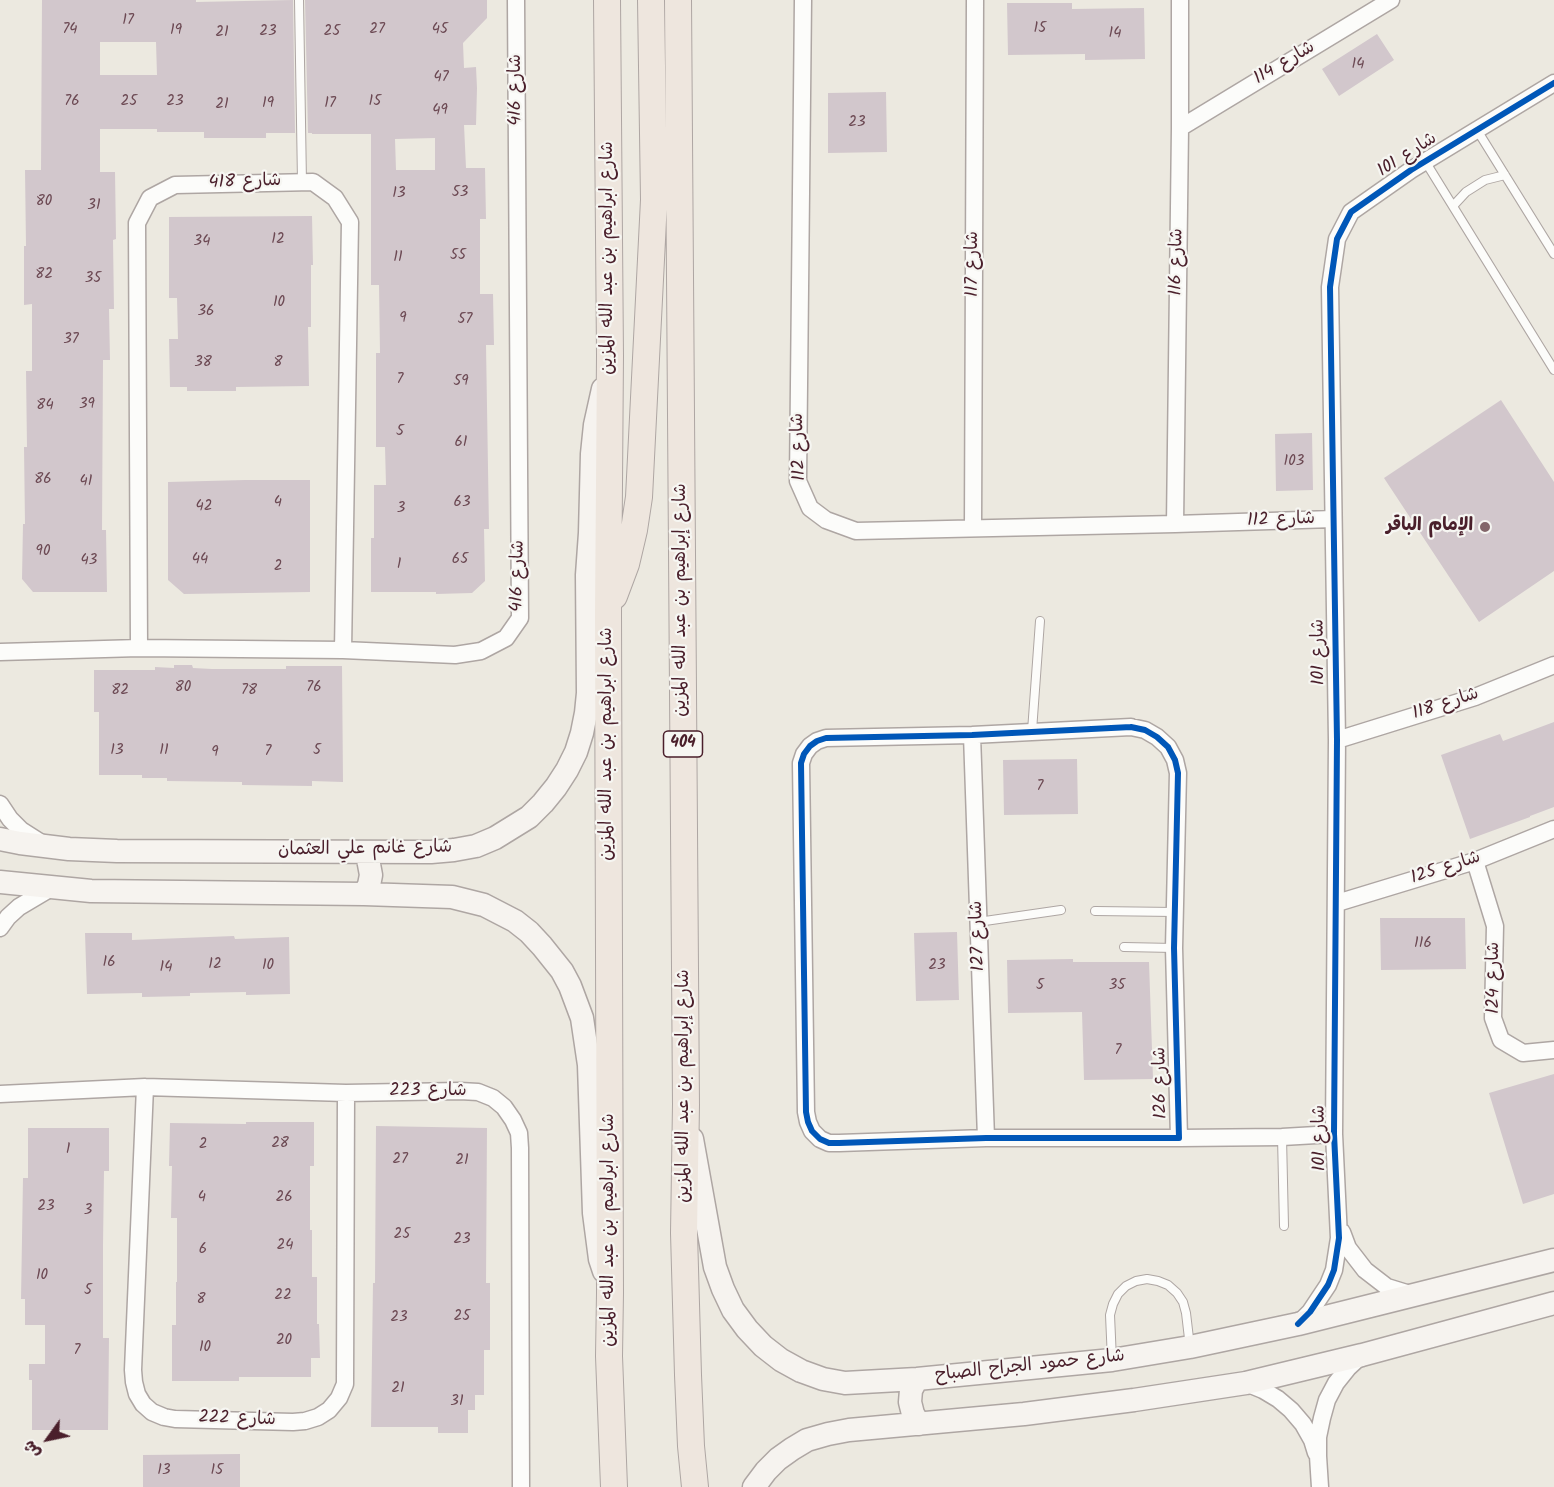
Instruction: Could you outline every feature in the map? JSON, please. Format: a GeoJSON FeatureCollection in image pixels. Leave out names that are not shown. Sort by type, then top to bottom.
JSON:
{"type":"FeatureCollection","features":[{"type":"Feature","properties":{"kind":"main road","name":"شارع ابراهيم بن عبد الله المزين"},"geometry":{"type":"LineString","coordinates":[[607,0],[610,355],[609,1356],[614,1487]]}},
{"type":"Feature","properties":{"kind":"main road"},"geometry":{"type":"LineString","coordinates":[[608,613],[626,564],[639,497],[654,200],[651,0]]}},
{"type":"Feature","properties":{"kind":"main road","name":"شارع إبراهيم بن عبد الله المزين"},"geometry":{"type":"LineString","coordinates":[[678,0],[686,1104],[684,1233],[691,1446],[695,1487]]}},
{"type":"Feature","properties":{"kind":"street","name":"شارع 416"},"geometry":{"type":"LineString","coordinates":[[0,652],[139,648],[343,650],[455,655],[482,651],[506,638],[520,618],[516,0]]}},
{"type":"Feature","properties":{"kind":"street","name":"شارع 112"},"geometry":{"type":"LineString","coordinates":[[803,0],[798,481],[810,508],[826,520],[856,531],[1333,519]]}},
{"type":"Feature","properties":{"kind":"street","name":"شارع 117"},"geometry":{"type":"LineString","coordinates":[[973,527],[975,0]]}},
{"type":"Feature","properties":{"kind":"street","name":"شارع 116"},"geometry":{"type":"LineString","coordinates":[[1175,524],[1180,0]]}},
{"type":"Feature","properties":{"kind":"street","name":"شارع 114"},"geometry":{"type":"LineString","coordinates":[[1180,128],[1391,0]]}},
{"type":"Feature","properties":{"kind":"street","name":"شارع 101"},"geometry":{"type":"LineString","coordinates":[[1298,1324],[1315,1306],[1328,1285],[1338,1255],[1339,1222],[1334,1134],[1336,740],[1330,287],[1337,239],[1352,212],[1425,162],[1554,83]]}},
{"type":"Feature","properties":{"kind":"street","name":"شارع 418"},"geometry":{"type":"LineString","coordinates":[[139,648],[137,223],[150,198],[175,185],[313,182],[335,198],[350,222],[343,650]]}},
{"type":"Feature","properties":{"kind":"street","name":"شارع غانم علي العثمان"},"geometry":{"type":"LineString","coordinates":[[0,839],[46,846],[117,851],[431,852],[476,846],[529,817],[556,787],[567,770],[576,752],[586,713],[588,693],[587,575],[592,454],[595,425],[610,355]]}},
{"type":"Feature","properties":{"kind":"street","name":"شارع 118"},"geometry":{"type":"LineString","coordinates":[[1336,740],[1475,697],[1554,665]]}},
{"type":"Feature","properties":{"kind":"street","name":"شارع 126"},"geometry":{"type":"LineString","coordinates":[[1179,1138],[1174,948],[1178,773],[1175,759],[1168,747],[1145,730],[1131,727],[972,735],[826,738],[810,746],[801,763],[806,1112],[812,1131],[820,1138],[829,1143],[986,1138],[1179,1138],[1282,1137],[1334,1134]]}},
{"type":"Feature","properties":{"kind":"street","name":"شارع 127"},"geometry":{"type":"LineString","coordinates":[[972,735],[986,1138]]}},
{"type":"Feature","properties":{"kind":"street"},"geometry":{"type":"LineString","coordinates":[[0,804],[21,830],[46,846]]}},
{"type":"Feature","properties":{"kind":"street","name":"شارع 125"},"geometry":{"type":"LineString","coordinates":[[1336,903],[1475,861],[1554,829]]}},
{"type":"Feature","properties":{"kind":"street"},"geometry":{"type":"LineString","coordinates":[[363,852],[368,859],[371,875],[364,894]]}},
{"type":"Feature","properties":{"kind":"street","name":"شارع 124"},"geometry":{"type":"LineString","coordinates":[[1475,861],[1495,926],[1493,1018],[1501,1040],[1523,1053],[1554,1050]]}},
{"type":"Feature","properties":{"kind":"street"},"geometry":{"type":"LineString","coordinates":[[0,882],[91,891],[452,897],[484,905],[515,921],[529,932],[562,971],[577,1001],[582,1018],[589,1065],[595,1222],[600,1259],[610,1293]]}},
{"type":"Feature","properties":{"kind":"street"},"geometry":{"type":"LineString","coordinates":[[0,928],[8,916],[19,907],[51,888]]}},
{"type":"Feature","properties":{"kind":"street","name":"شارع 222"},"geometry":{"type":"LineString","coordinates":[[145,1087],[134,1382],[143,1404],[152,1412],[175,1419],[305,1421],[329,1410],[339,1398],[345,1384],[346,1093]]}},
{"type":"Feature","properties":{"kind":"street","name":"شارع 223"},"geometry":{"type":"LineString","coordinates":[[0,1094],[145,1087],[346,1093],[460,1091],[478,1092],[493,1098],[504,1107],[519,1133],[521,1487]]}},
{"type":"Feature","properties":{"kind":"street","name":"شارع حمود الجراح الصباح"},"geometry":{"type":"LineString","coordinates":[[686,1104],[716,1267],[733,1310],[763,1346],[781,1360],[823,1379],[845,1383],[917,1379],[1112,1360],[1190,1347],[1298,1324],[1554,1260]]}},
{"type":"Feature","properties":{"kind":"street","name":"شارع 101"},"geometry":{"type":"LineString","coordinates":[[1339,1222],[1348,1248],[1365,1270],[1387,1287],[1414,1296]]}},
{"type":"Feature","properties":{"kind":"street"},"geometry":{"type":"LineString","coordinates":[[754,1487],[778,1459],[807,1440],[828,1434],[849,1430],[1035,1413],[1246,1383],[1554,1303]]}},
{"type":"Feature","properties":{"kind":"street"},"geometry":{"type":"LineString","coordinates":[[1320,1487],[1318,1437],[1327,1400],[1336,1383],[1362,1354]]}},
{"type":"Feature","properties":{"kind":"street"},"geometry":{"type":"LineString","coordinates":[[917,1379],[910,1402],[919,1424]]}},
{"type":"Feature","properties":{"kind":"street"},"geometry":{"type":"LineString","coordinates":[[1246,1383],[1263,1389],[1291,1410],[1303,1424],[1318,1456]]}},
{"type":"Feature","properties":{"kind":"lane"},"geometry":{"type":"LineString","coordinates":[[299,0],[302,182]]}},
{"type":"Feature","properties":{"kind":"lane"},"geometry":{"type":"LineString","coordinates":[[1477,130],[1554,254]]}},
{"type":"Feature","properties":{"kind":"lane"},"geometry":{"type":"LineString","coordinates":[[1425,162],[1554,370]]}},
{"type":"Feature","properties":{"kind":"lane"},"geometry":{"type":"LineString","coordinates":[[1453,206],[1466,192],[1485,180],[1505,175]]}},
{"type":"Feature","properties":{"kind":"lane"},"geometry":{"type":"LineString","coordinates":[[1032,731],[1040,621]]}},
{"type":"Feature","properties":{"kind":"lane"},"geometry":{"type":"LineString","coordinates":[[978,922],[1061,910]]}},
{"type":"Feature","properties":{"kind":"lane"},"geometry":{"type":"LineString","coordinates":[[1095,911],[1175,912]]}},
{"type":"Feature","properties":{"kind":"lane"},"geometry":{"type":"LineString","coordinates":[[1124,947],[1174,948]]}},
{"type":"Feature","properties":{"kind":"lane"},"geometry":{"type":"LineString","coordinates":[[1282,1137],[1284,1226]]}},
{"type":"Feature","properties":{"kind":"lane"},"geometry":{"type":"LineString","coordinates":[[1112,1360],[1110,1315],[1113,1304],[1118,1294],[1126,1286],[1147,1279],[1168,1285],[1183,1302],[1190,1347]]}},
{"type":"Feature","properties":{"kind":"building"},"geometry":{"type":"Polygon","coordinates":[[[42,0],[196,0],[196,2],[293,0],[295,133],[266,133],[266,138],[204,138],[204,132],[100,129],[100,172],[115,172],[114,309],[109,309],[110,360],[103,360],[102,530],[106,530],[107,592],[33,592],[22,579],[23,524],[25,524],[24,447],[27,447],[26,371],[32,371],[32,304],[24,305],[25,170],[41,170],[42,0]],[[100,42],[100,75],[157,75],[156,42],[100,42]]]}},
{"type":"Feature","properties":{"kind":"building"},"geometry":{"type":"Polygon","coordinates":[[[305,0],[487,0],[487,18],[463,43],[464,68],[476,67],[476,125],[464,125],[466,168],[485,168],[486,219],[480,219],[480,294],[493,294],[494,345],[486,345],[489,529],[484,529],[485,581],[472,593],[371,592],[374,485],[386,485],[385,447],[376,447],[376,353],[380,353],[379,285],[371,285],[371,134],[308,133],[305,0]],[[435,138],[395,139],[396,170],[435,170],[435,138]]]}},
{"type":"Feature","properties":{"kind":"building"},"geometry":{"type":"Polygon","coordinates":[[[1007,3],[1072,3],[1072,9],[1144,8],[1145,59],[1085,60],[1085,54],[1008,55],[1007,3]]]}},
{"type":"Feature","properties":{"kind":"building"},"geometry":{"type":"Polygon","coordinates":[[[1377,34],[1394,60],[1339,96],[1322,69],[1377,34]]]}},
{"type":"Feature","properties":{"kind":"building"},"geometry":{"type":"Polygon","coordinates":[[[886,92],[887,152],[828,153],[828,93],[886,92]]]}},
{"type":"Feature","properties":{"kind":"building"},"geometry":{"type":"Polygon","coordinates":[[[312,216],[311,327],[308,327],[309,386],[236,387],[236,391],[187,391],[187,387],[170,387],[169,339],[178,339],[177,298],[169,298],[169,217],[312,216]]]}},
{"type":"Feature","properties":{"kind":"building","name":"الإمام الباقر"},"geometry":{"type":"Polygon","coordinates":[[[1501,400],[1554,482],[1554,571],[1479,622],[1384,478],[1501,400]]]}},
{"type":"Feature","properties":{"kind":"building"},"geometry":{"type":"Polygon","coordinates":[[[1312,433],[1313,490],[1276,491],[1275,434],[1312,433]]]}},
{"type":"Feature","properties":{"kind":"building"},"geometry":{"type":"Polygon","coordinates":[[[310,480],[310,592],[184,594],[168,580],[168,482],[310,480]]]}},
{"type":"Feature","properties":{"kind":"building"},"geometry":{"type":"Polygon","coordinates":[[[174,665],[192,665],[193,668],[212,669],[342,666],[343,782],[312,781],[312,786],[242,785],[242,782],[167,781],[167,778],[142,778],[142,775],[99,775],[99,712],[94,712],[94,670],[155,670],[155,667],[174,668],[174,665]]]}},
{"type":"Feature","properties":{"kind":"building"},"geometry":{"type":"Polygon","coordinates":[[[1554,722],[1554,807],[1470,839],[1441,755],[1500,734],[1503,741],[1554,722]]]}},
{"type":"Feature","properties":{"kind":"building"},"geometry":{"type":"Polygon","coordinates":[[[1077,759],[1078,814],[1004,815],[1003,760],[1077,759]]]}},
{"type":"Feature","properties":{"kind":"building"},"geometry":{"type":"Polygon","coordinates":[[[1380,918],[1465,918],[1466,969],[1381,970],[1380,918]]]}},
{"type":"Feature","properties":{"kind":"building"},"geometry":{"type":"Polygon","coordinates":[[[957,932],[959,1000],[916,1001],[914,933],[957,932]]]}},
{"type":"Feature","properties":{"kind":"building"},"geometry":{"type":"Polygon","coordinates":[[[85,933],[132,933],[132,940],[234,936],[235,939],[289,937],[290,994],[190,993],[190,996],[142,997],[142,993],[87,994],[85,933]]]}},
{"type":"Feature","properties":{"kind":"building"},"geometry":{"type":"Polygon","coordinates":[[[1073,959],[1073,962],[1149,962],[1153,1079],[1084,1080],[1082,1012],[1008,1013],[1007,960],[1073,959]]]}},
{"type":"Feature","properties":{"kind":"building"},"geometry":{"type":"Polygon","coordinates":[[[1554,1074],[1554,1194],[1523,1204],[1489,1093],[1554,1074]]]}},
{"type":"Feature","properties":{"kind":"building"},"geometry":{"type":"Polygon","coordinates":[[[246,1122],[314,1122],[314,1166],[310,1166],[310,1230],[312,1230],[312,1277],[317,1277],[320,1358],[311,1358],[311,1377],[239,1377],[239,1381],[172,1381],[172,1325],[176,1325],[177,1218],[171,1218],[170,1123],[246,1124],[246,1122]]]}},
{"type":"Feature","properties":{"kind":"building"},"geometry":{"type":"Polygon","coordinates":[[[376,1126],[487,1128],[486,1283],[490,1283],[490,1350],[484,1350],[484,1395],[475,1395],[475,1410],[468,1410],[468,1433],[438,1433],[438,1427],[371,1427],[376,1126]]]}},
{"type":"Feature","properties":{"kind":"building"},"geometry":{"type":"Polygon","coordinates":[[[28,1128],[109,1128],[109,1171],[104,1171],[103,1245],[103,1338],[109,1338],[108,1430],[32,1430],[32,1380],[29,1380],[29,1364],[45,1364],[45,1325],[25,1325],[25,1299],[21,1299],[23,1178],[28,1178],[28,1128]]]}},
{"type":"Feature","properties":{"kind":"building"},"geometry":{"type":"Polygon","coordinates":[[[240,1454],[240,1487],[143,1487],[143,1455],[240,1454]]]}},
{"type":"Feature","properties":{"kind":"cycle path"},"geometry":{"type":"LineString","coordinates":[[1298,1324],[1310,1312],[1328,1285],[1334,1270],[1339,1238],[1334,1134],[1337,740],[1330,287],[1337,239],[1351,212],[1411,170],[1554,83]]}},
{"type":"Feature","properties":{"kind":"cycle path"},"geometry":{"type":"LineString","coordinates":[[1131,727],[1145,730],[1168,747],[1175,760],[1178,773],[1174,948],[1179,1138],[986,1138],[839,1143],[829,1143],[820,1139],[812,1131],[806,1112],[801,763],[810,746],[826,738],[972,735],[1131,727]]}},
{"type":"Feature","properties":{"kind":"place","name":"الإمام الباقر"},"geometry":{"type":"Point","coordinates":[1485,527]}}]}
